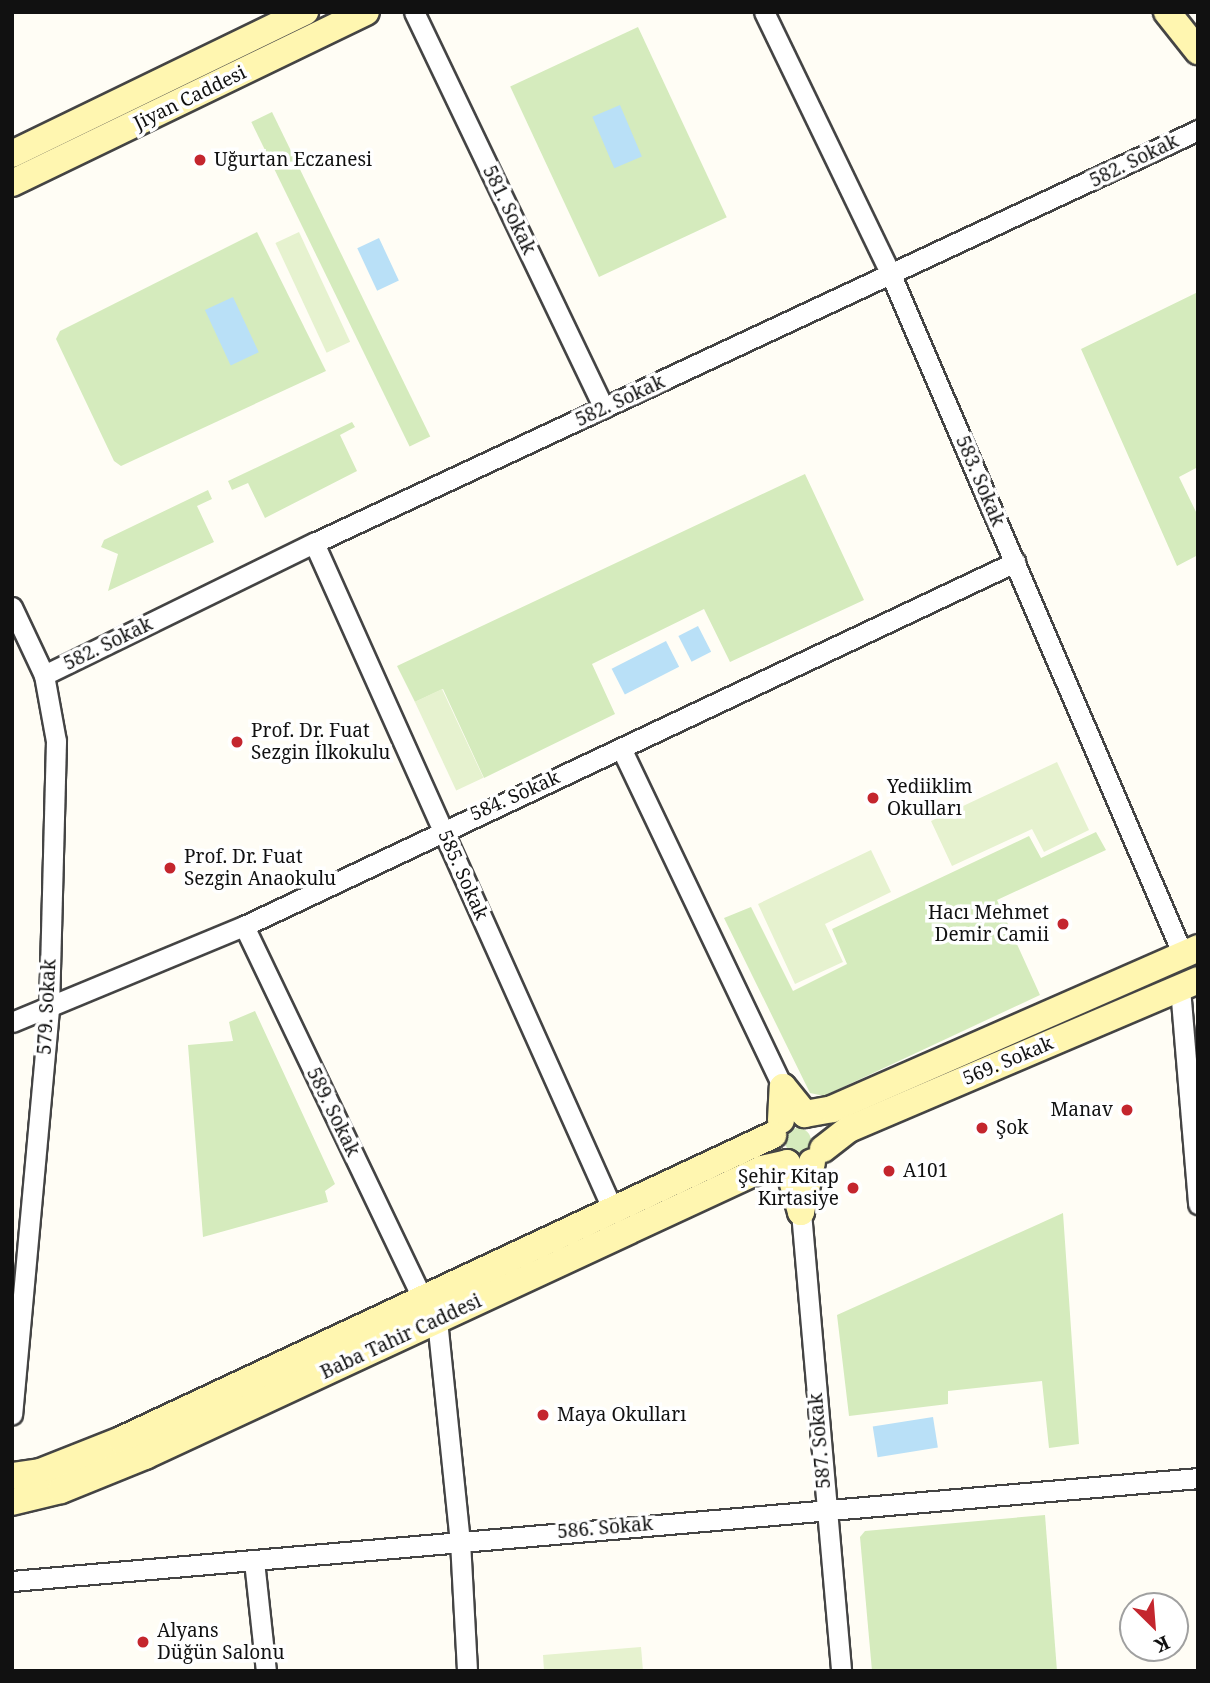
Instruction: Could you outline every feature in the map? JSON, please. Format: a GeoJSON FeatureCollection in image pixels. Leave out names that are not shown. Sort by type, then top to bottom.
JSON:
{"type":"FeatureCollection","features":[{"type":"Feature","properties":{"kind":"street","name":"Jiyan Caddesi"},"geometry":{"type":"LineString","coordinates":[[12,154],[305,12]]}},
{"type":"Feature","properties":{"kind":"street","name":"Jiyan Caddesi"},"geometry":{"type":"LineString","coordinates":[[12,183],[366,12]]}},
{"type":"Feature","properties":{"kind":"street","name":"581. Sokak"},"geometry":{"type":"LineString","coordinates":[[414,12],[604,408]]}},
{"type":"Feature","properties":{"kind":"street","name":"583. Sokak"},"geometry":{"type":"LineString","coordinates":[[764,12],[891,275],[1015,562],[1190,951]]}},
{"type":"Feature","properties":{"kind":"street"},"geometry":{"type":"LineString","coordinates":[[1167,12],[1198,51]]}},
{"type":"Feature","properties":{"kind":"street","name":"582. Sokak"},"geometry":{"type":"LineString","coordinates":[[44,675],[314,543],[1198,130]]}},
{"type":"Feature","properties":{"kind":"street","name":"585. Sokak"},"geometry":{"type":"LineString","coordinates":[[314,543],[612,1208]]}},
{"type":"Feature","properties":{"kind":"street","name":"584. Sokak"},"geometry":{"type":"LineString","coordinates":[[12,1022],[49,1009],[244,926],[443,829],[1015,562]]}},
{"type":"Feature","properties":{"kind":"street","name":"579. Sokak"},"geometry":{"type":"LineString","coordinates":[[12,607],[44,675],[56,741],[49,1009],[12,1414]]}},
{"type":"Feature","properties":{"kind":"street"},"geometry":{"type":"LineString","coordinates":[[621,748],[783,1087],[786,1123],[775,1151],[808,1158]]}},
{"type":"Feature","properties":{"kind":"street","name":"589. Sokak"},"geometry":{"type":"LineString","coordinates":[[244,926],[422,1298]]}},
{"type":"Feature","properties":{"kind":"street","name":"Baba Tahir Caddesi"},"geometry":{"type":"LineString","coordinates":[[12,1476],[40,1472],[121,1440],[786,1123],[832,1110],[1190,951]]}},
{"type":"Feature","properties":{"kind":"street"},"geometry":{"type":"LineString","coordinates":[[1189,984],[1198,1203]]}},
{"type":"Feature","properties":{"kind":"street","name":"569. Sokak"},"geometry":{"type":"LineString","coordinates":[[808,1158],[849,1129],[1189,984]]}},
{"type":"Feature","properties":{"kind":"street"},"geometry":{"type":"LineString","coordinates":[[786,1123],[820,1124],[808,1158],[801,1212]]}},
{"type":"Feature","properties":{"kind":"street","name":"Baba Tahir Caddesi"},"geometry":{"type":"LineString","coordinates":[[12,1502],[61,1490],[145,1456],[762,1169],[808,1158]]}},
{"type":"Feature","properties":{"kind":"street","name":"587. Sokak"},"geometry":{"type":"LineString","coordinates":[[801,1212],[841,1671]]}},
{"type":"Feature","properties":{"kind":"street"},"geometry":{"type":"LineString","coordinates":[[437,1320],[460,1541],[467,1671]]}},
{"type":"Feature","properties":{"kind":"street","name":"586. Sokak"},"geometry":{"type":"LineString","coordinates":[[12,1581],[826,1508],[1198,1478]]}},
{"type":"Feature","properties":{"kind":"street"},"geometry":{"type":"LineString","coordinates":[[254,1561],[266,1671]]}},
{"type":"Feature","properties":{"kind":"green space"},"geometry":{"type":"Polygon","coordinates":[[[638,27],[727,217],[599,277],[510,87],[638,27]]]}},
{"type":"Feature","properties":{"kind":"green space"},"geometry":{"type":"Polygon","coordinates":[[[272,112],[430,436],[410,447],[251,122],[272,112]]]}},
{"type":"Feature","properties":{"kind":"green space"},"geometry":{"type":"Polygon","coordinates":[[[257,232],[326,371],[121,466],[114,461],[56,339],[60,331],[257,232]]]}},
{"type":"Feature","properties":{"kind":"green space"},"geometry":{"type":"Polygon","coordinates":[[[299,232],[350,342],[327,353],[275,243],[299,232]]]}},
{"type":"Feature","properties":{"kind":"green space"},"geometry":{"type":"Polygon","coordinates":[[[1198,292],[1198,467],[1179,477],[1198,516],[1198,555],[1177,566],[1081,349],[1198,292]]]}},
{"type":"Feature","properties":{"kind":"green space"},"geometry":{"type":"Polygon","coordinates":[[[352,422],[355,427],[340,435],[357,471],[265,518],[248,483],[232,490],[228,481],[352,422]]]}},
{"type":"Feature","properties":{"kind":"green space"},"geometry":{"type":"Polygon","coordinates":[[[805,474],[864,600],[730,662],[704,609],[592,664],[615,714],[484,778],[443,689],[415,702],[397,666],[805,474]]]}},
{"type":"Feature","properties":{"kind":"green space"},"geometry":{"type":"Polygon","coordinates":[[[208,490],[212,499],[197,506],[214,542],[108,591],[118,554],[101,547],[104,540],[208,490]]]}},
{"type":"Feature","properties":{"kind":"green space"},"geometry":{"type":"Polygon","coordinates":[[[442,689],[483,778],[456,790],[415,702],[442,689]]]}},
{"type":"Feature","properties":{"kind":"green space"},"geometry":{"type":"Polygon","coordinates":[[[1057,762],[1089,830],[1044,852],[1032,829],[952,866],[931,821],[1057,762]]]}},
{"type":"Feature","properties":{"kind":"green space"},"geometry":{"type":"Polygon","coordinates":[[[1096,832],[1106,850],[997,900],[1040,995],[824,1096],[810,1093],[724,918],[751,907],[793,991],[847,964],[832,929],[1029,836],[1041,858],[1096,832]]]}},
{"type":"Feature","properties":{"kind":"green space"},"geometry":{"type":"Polygon","coordinates":[[[871,850],[891,892],[825,924],[843,962],[795,984],[758,904],[871,850]]]}},
{"type":"Feature","properties":{"kind":"green space"},"geometry":{"type":"Polygon","coordinates":[[[255,1011],[335,1184],[325,1191],[328,1202],[203,1237],[188,1045],[233,1041],[229,1022],[255,1011]]]}},
{"type":"Feature","properties":{"kind":"green space"},"geometry":{"type":"Polygon","coordinates":[[[798,1128],[808,1131],[811,1141],[808,1151],[798,1154],[788,1151],[785,1141],[788,1131],[798,1128]]]}},
{"type":"Feature","properties":{"kind":"green space"},"geometry":{"type":"Polygon","coordinates":[[[1063,1213],[1079,1444],[1049,1448],[1042,1381],[948,1391],[948,1404],[849,1416],[837,1315],[1063,1213]]]}},
{"type":"Feature","properties":{"kind":"green space"},"geometry":{"type":"Polygon","coordinates":[[[1045,1515],[1057,1671],[872,1671],[860,1537],[865,1531],[1045,1515]]]}},
{"type":"Feature","properties":{"kind":"green space"},"geometry":{"type":"Polygon","coordinates":[[[641,1647],[643,1671],[544,1671],[543,1655],[641,1647]]]}},
{"type":"Feature","properties":{"kind":"water"},"geometry":{"type":"Polygon","coordinates":[[[620,105],[642,157],[614,168],[592,117],[620,105]]]}},
{"type":"Feature","properties":{"kind":"water"},"geometry":{"type":"Polygon","coordinates":[[[379,238],[399,281],[377,291],[357,248],[379,238]]]}},
{"type":"Feature","properties":{"kind":"water"},"geometry":{"type":"Polygon","coordinates":[[[233,297],[259,352],[231,365],[205,310],[233,297]]]}},
{"type":"Feature","properties":{"kind":"water"},"geometry":{"type":"Polygon","coordinates":[[[698,626],[711,652],[692,662],[678,636],[698,626]]]}},
{"type":"Feature","properties":{"kind":"water"},"geometry":{"type":"Polygon","coordinates":[[[666,641],[679,667],[625,695],[612,669],[666,641]]]}},
{"type":"Feature","properties":{"kind":"water"},"geometry":{"type":"Polygon","coordinates":[[[933,1417],[938,1448],[878,1457],[873,1427],[933,1417]]]}},
{"type":"Feature","properties":{"kind":"place","name":"Uğurtan Eczanesi"},"geometry":{"type":"Point","coordinates":[200,160]}},
{"type":"Feature","properties":{"kind":"place","name":"Prof. Dr. Fuat Sezgin İlkokulu"},"geometry":{"type":"Point","coordinates":[237,742]}},
{"type":"Feature","properties":{"kind":"place","name":"Yediiklim Okulları"},"geometry":{"type":"Point","coordinates":[873,798]}},
{"type":"Feature","properties":{"kind":"place","name":"Prof. Dr. Fuat Sezgin Anaokulu"},"geometry":{"type":"Point","coordinates":[170,868]}},
{"type":"Feature","properties":{"kind":"place","name":"Hacı Mehmet Demir Camii"},"geometry":{"type":"Point","coordinates":[1063,924]}},
{"type":"Feature","properties":{"kind":"place","name":"Manav"},"geometry":{"type":"Point","coordinates":[1127,1110]}},
{"type":"Feature","properties":{"kind":"place","name":"Şok"},"geometry":{"type":"Point","coordinates":[982,1128]}},
{"type":"Feature","properties":{"kind":"place","name":"A101"},"geometry":{"type":"Point","coordinates":[889,1171]}},
{"type":"Feature","properties":{"kind":"place","name":"Şehir Kitap Kırtasiye"},"geometry":{"type":"Point","coordinates":[853,1188]}},
{"type":"Feature","properties":{"kind":"place","name":"Maya Okulları"},"geometry":{"type":"Point","coordinates":[543,1415]}},
{"type":"Feature","properties":{"kind":"place","name":"Alyans Düğün Salonu"},"geometry":{"type":"Point","coordinates":[143,1642]}}]}
